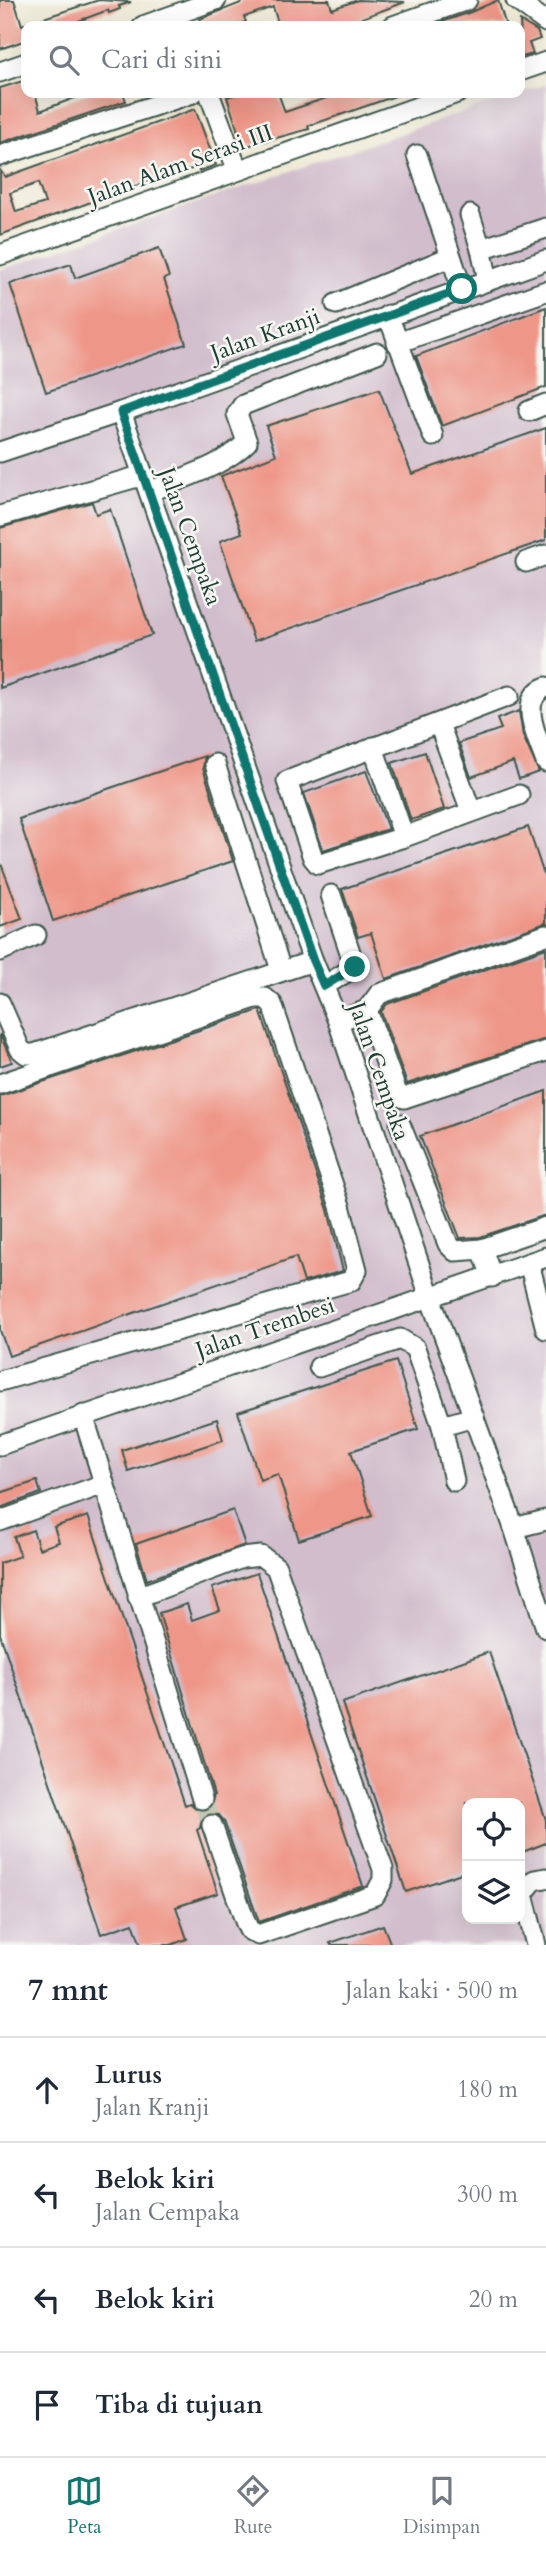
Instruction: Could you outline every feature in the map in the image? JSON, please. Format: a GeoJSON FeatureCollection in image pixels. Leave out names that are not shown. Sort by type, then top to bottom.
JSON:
{"type":"FeatureCollection","features":[{"type":"Feature","properties":{"kind":"street"},"geometry":{"type":"LineString","coordinates":[[159,21],[216,0]]}},
{"type":"Feature","properties":{"kind":"street"},"geometry":{"type":"LineString","coordinates":[[407,21],[467,0]]}},
{"type":"Feature","properties":{"kind":"street"},"geometry":{"type":"LineString","coordinates":[[516,0],[546,22]]}},
{"type":"Feature","properties":{"kind":"street"},"geometry":{"type":"LineString","coordinates":[[525,69],[546,62]]}},
{"type":"Feature","properties":{"kind":"street"},"geometry":{"type":"LineString","coordinates":[[0,72],[21,65]]}},
{"type":"Feature","properties":{"kind":"street"},"geometry":{"type":"LineString","coordinates":[[0,156],[177,98]]}},
{"type":"Feature","properties":{"kind":"street"},"geometry":{"type":"LineString","coordinates":[[211,98],[237,169]]}},
{"type":"Feature","properties":{"kind":"street","name":"Jalan Alam Serasi III"},"geometry":{"type":"LineString","coordinates":[[0,255],[443,98]]}},
{"type":"Feature","properties":{"kind":"street"},"geometry":{"type":"LineString","coordinates":[[417,155],[462,289]]}},
{"type":"Feature","properties":{"kind":"street"},"geometry":{"type":"LineString","coordinates":[[470,215],[488,280]]}},
{"type":"Feature","properties":{"kind":"street"},"geometry":{"type":"LineString","coordinates":[[481,249],[546,228]]}},
{"type":"Feature","properties":{"kind":"street"},"geometry":{"type":"LineString","coordinates":[[336,304],[450,257]]}},
{"type":"Feature","properties":{"kind":"street","name":"Jalan Kranji"},"geometry":{"type":"LineString","coordinates":[[0,452],[121,412],[546,260]]}},
{"type":"Feature","properties":{"kind":"street"},"geometry":{"type":"LineString","coordinates":[[397,343],[546,291]]}},
{"type":"Feature","properties":{"kind":"street"},"geometry":{"type":"LineString","coordinates":[[388,315],[433,436]]}},
{"type":"Feature","properties":{"kind":"street"},"geometry":{"type":"LineString","coordinates":[[0,516],[209,468],[247,442],[237,414],[243,405],[377,353]]}},
{"type":"Feature","properties":{"kind":"street","name":"Jalan Cempaka"},"geometry":{"type":"LineString","coordinates":[[121,412],[313,961],[338,1021],[430,1297],[514,1528],[546,1628]]}},
{"type":"Feature","properties":{"kind":"street"},"geometry":{"type":"LineString","coordinates":[[526,562],[546,555]]}},
{"type":"Feature","properties":{"kind":"street"},"geometry":{"type":"LineString","coordinates":[[546,687],[531,701],[530,718],[546,762]]}},
{"type":"Feature","properties":{"kind":"street"},"geometry":{"type":"LineString","coordinates":[[509,696],[289,777],[289,785],[313,859],[318,863],[404,837],[519,795]]}},
{"type":"Feature","properties":{"kind":"street"},"geometry":{"type":"LineString","coordinates":[[439,724],[471,811]]}},
{"type":"Feature","properties":{"kind":"street"},"geometry":{"type":"LineString","coordinates":[[373,747],[404,837]]}},
{"type":"Feature","properties":{"kind":"street"},"geometry":{"type":"LineString","coordinates":[[215,764],[281,970]]}},
{"type":"Feature","properties":{"kind":"street"},"geometry":{"type":"LineString","coordinates":[[257,797],[289,785]]}},
{"type":"Feature","properties":{"kind":"street"},"geometry":{"type":"LineString","coordinates":[[240,842],[269,833]]}},
{"type":"Feature","properties":{"kind":"street"},"geometry":{"type":"LineString","coordinates":[[324,986],[355,967],[331,895]]}},
{"type":"Feature","properties":{"kind":"street"},"geometry":{"type":"LineString","coordinates":[[0,951],[36,935]]}},
{"type":"Feature","properties":{"kind":"street"},"geometry":{"type":"LineString","coordinates":[[338,1021],[367,1010],[379,994],[546,935]]}},
{"type":"Feature","properties":{"kind":"street"},"geometry":{"type":"LineString","coordinates":[[0,1003],[20,1049],[26,1054],[34,1054],[313,961]]}},
{"type":"Feature","properties":{"kind":"street"},"geometry":{"type":"LineString","coordinates":[[0,1084],[255,998],[265,998],[272,1004],[340,1206],[357,1270],[351,1281],[0,1381]]}},
{"type":"Feature","properties":{"kind":"street"},"geometry":{"type":"LineString","coordinates":[[367,1010],[397,1093],[404,1098],[546,1051]]}},
{"type":"Feature","properties":{"kind":"street"},"geometry":{"type":"LineString","coordinates":[[400,1124],[425,1191],[448,1244],[455,1251],[482,1249],[546,1227]]}},
{"type":"Feature","properties":{"kind":"street"},"geometry":{"type":"LineString","coordinates":[[397,1200],[425,1191]]}},
{"type":"Feature","properties":{"kind":"street"},"geometry":{"type":"LineString","coordinates":[[482,1249],[492,1277]]}},
{"type":"Feature","properties":{"kind":"street"},"geometry":{"type":"LineString","coordinates":[[538,1260],[545,1318]]}},
{"type":"Feature","properties":{"kind":"street","name":"Jalan Trembesi"},"geometry":{"type":"LineString","coordinates":[[0,1445],[538,1260]]}},
{"type":"Feature","properties":{"kind":"street"},"geometry":{"type":"LineString","coordinates":[[319,1367],[400,1339],[408,1341],[415,1348],[442,1426],[454,1481]]}},
{"type":"Feature","properties":{"kind":"street"},"geometry":{"type":"LineString","coordinates":[[83,1415],[202,1799]]}},
{"type":"Feature","properties":{"kind":"street"},"geometry":{"type":"LineString","coordinates":[[442,1426],[474,1417]]}},
{"type":"Feature","properties":{"kind":"street"},"geometry":{"type":"LineString","coordinates":[[0,1521],[104,1484]]}},
{"type":"Feature","properties":{"kind":"street"},"geometry":{"type":"LineString","coordinates":[[514,1528],[546,1520]]}},
{"type":"Feature","properties":{"kind":"street"},"geometry":{"type":"LineString","coordinates":[[138,1597],[242,1558],[261,1556],[275,1567],[383,1869],[383,1880],[374,1895],[258,1934],[250,1930],[245,1921],[212,1825]]}},
{"type":"Feature","properties":{"kind":"street"},"geometry":{"type":"LineString","coordinates":[[536,1945],[523,1894],[534,1880],[546,1878]]}},
{"type":"Feature","properties":{"kind":"shaded area"},"geometry":{"type":"Polygon","coordinates":[[[546,84],[546,1945],[0,1945],[0,270],[505,98],[525,98],[525,91],[546,84]]]}},
{"type":"Feature","properties":{"kind":"building"},"geometry":{"type":"Polygon","coordinates":[[[0,0],[14,0],[21,22],[21,42],[0,49],[0,0]]]}},
{"type":"Feature","properties":{"kind":"building"},"geometry":{"type":"Polygon","coordinates":[[[99,0],[131,2],[109,13],[108,10],[78,21],[34,21],[99,0]]]}},
{"type":"Feature","properties":{"kind":"building"},"geometry":{"type":"Polygon","coordinates":[[[240,0],[329,0],[332,9],[358,0],[405,2],[359,21],[277,21],[273,7],[244,17],[246,21],[201,21],[241,3],[240,0]]]}},
{"type":"Feature","properties":{"kind":"building"},"geometry":{"type":"Polygon","coordinates":[[[498,0],[504,21],[445,21],[498,0]]]}},
{"type":"Feature","properties":{"kind":"building"},"geometry":{"type":"Polygon","coordinates":[[[525,24],[537,31],[540,39],[529,43],[533,54],[525,56],[525,24]]]}},
{"type":"Feature","properties":{"kind":"building"},"geometry":{"type":"Polygon","coordinates":[[[21,82],[21,98],[36,98],[40,111],[75,98],[125,98],[126,101],[0,143],[0,88],[21,82]]]}},
{"type":"Feature","properties":{"kind":"building"},"geometry":{"type":"Polygon","coordinates":[[[227,98],[280,98],[285,112],[326,98],[389,98],[308,126],[309,129],[243,147],[227,98]]]}},
{"type":"Feature","properties":{"kind":"building"},"geometry":{"type":"Polygon","coordinates":[[[195,109],[216,165],[199,171],[197,167],[172,176],[171,173],[0,235],[0,170],[5,177],[195,109]],[[38,183],[10,193],[16,212],[45,203],[38,183]]]}},
{"type":"Feature","properties":{"kind":"building"},"geometry":{"type":"Polygon","coordinates":[[[159,248],[169,277],[164,279],[186,344],[46,392],[10,284],[71,264],[75,278],[159,248]]]}},
{"type":"Feature","properties":{"kind":"building"},"geometry":{"type":"Polygon","coordinates":[[[546,307],[546,387],[442,426],[416,356],[546,307]]]}},
{"type":"Feature","properties":{"kind":"building"},"geometry":{"type":"Polygon","coordinates":[[[379,389],[412,474],[546,428],[546,540],[254,641],[220,541],[242,533],[221,476],[276,455],[266,426],[379,389]]]}},
{"type":"Feature","properties":{"kind":"building"},"geometry":{"type":"Polygon","coordinates":[[[92,502],[96,514],[110,509],[152,635],[0,688],[0,528],[92,502]]]}},
{"type":"Feature","properties":{"kind":"building"},"geometry":{"type":"Polygon","coordinates":[[[519,711],[523,736],[539,772],[519,779],[513,762],[471,777],[459,743],[501,729],[497,719],[519,711]]]}},
{"type":"Feature","properties":{"kind":"building"},"geometry":{"type":"Polygon","coordinates":[[[425,752],[444,809],[411,820],[392,763],[425,752]]]}},
{"type":"Feature","properties":{"kind":"building"},"geometry":{"type":"Polygon","coordinates":[[[205,756],[203,768],[233,861],[53,921],[19,819],[205,756]]]}},
{"type":"Feature","properties":{"kind":"building"},"geometry":{"type":"Polygon","coordinates":[[[366,771],[388,829],[323,850],[304,793],[366,771]]]}},
{"type":"Feature","properties":{"kind":"building"},"geometry":{"type":"Polygon","coordinates":[[[528,827],[546,881],[546,923],[386,979],[371,933],[358,937],[342,889],[528,827]]]}},
{"type":"Feature","properties":{"kind":"building"},"geometry":{"type":"Polygon","coordinates":[[[0,861],[22,919],[0,927],[0,861]]]}},
{"type":"Feature","properties":{"kind":"building"},"geometry":{"type":"Polygon","coordinates":[[[546,948],[546,1039],[407,1084],[381,1012],[387,1004],[546,948]]]}},
{"type":"Feature","properties":{"kind":"building"},"geometry":{"type":"Polygon","coordinates":[[[260,1010],[328,1210],[343,1271],[304,1282],[296,1257],[9,1356],[0,1330],[0,1096],[260,1010]]]}},
{"type":"Feature","properties":{"kind":"building"},"geometry":{"type":"Polygon","coordinates":[[[0,1034],[12,1062],[0,1066],[0,1034]]]}},
{"type":"Feature","properties":{"kind":"building"},"geometry":{"type":"Polygon","coordinates":[[[546,1091],[546,1215],[480,1237],[460,1238],[420,1136],[546,1091]]]}},
{"type":"Feature","properties":{"kind":"building"},"geometry":{"type":"Polygon","coordinates":[[[396,1361],[418,1429],[351,1451],[372,1516],[299,1540],[278,1474],[260,1480],[238,1412],[396,1361]]]}},
{"type":"Feature","properties":{"kind":"building"},"geometry":{"type":"Polygon","coordinates":[[[217,1419],[223,1440],[128,1471],[122,1450],[217,1419]]]}},
{"type":"Feature","properties":{"kind":"building"},"geometry":{"type":"Polygon","coordinates":[[[37,1481],[41,1493],[0,1508],[0,1493],[37,1481]]]}},
{"type":"Feature","properties":{"kind":"building"},"geometry":{"type":"Polygon","coordinates":[[[233,1510],[245,1545],[147,1580],[136,1544],[233,1510]]]}},
{"type":"Feature","properties":{"kind":"building"},"geometry":{"type":"Polygon","coordinates":[[[88,1516],[185,1805],[190,1803],[199,1811],[210,1808],[214,1795],[159,1613],[187,1604],[192,1620],[220,1610],[212,1588],[257,1573],[363,1886],[259,1922],[224,1821],[219,1815],[209,1813],[202,1818],[197,1830],[218,1893],[176,1907],[187,1939],[171,1945],[141,1945],[133,1923],[101,1934],[0,1634],[0,1563],[20,1556],[14,1537],[33,1530],[39,1549],[59,1542],[54,1527],[88,1516]]]}},
{"type":"Feature","properties":{"kind":"building"},"geometry":{"type":"Polygon","coordinates":[[[489,1652],[546,1820],[546,1843],[525,1851],[525,1798],[462,1798],[462,1873],[406,1892],[342,1703],[489,1652]]]}},
{"type":"Feature","properties":{"kind":"building"},"geometry":{"type":"Polygon","coordinates":[[[383,1925],[391,1945],[330,1943],[383,1925]]]}},
{"type":"Feature","properties":{"kind":"tunnel"},"geometry":{"type":"LineString","coordinates":[[202,1799],[212,1825]]}},
{"type":"Feature","properties":{"kind":"route"},"geometry":{"type":"LineString","coordinates":[[355,967],[324,986],[313,961],[121,412],[462,289]]}}]}
